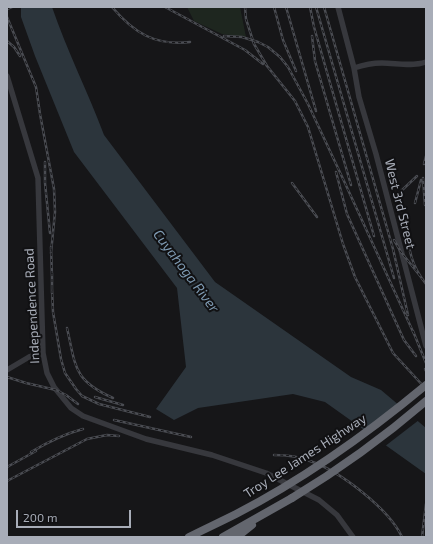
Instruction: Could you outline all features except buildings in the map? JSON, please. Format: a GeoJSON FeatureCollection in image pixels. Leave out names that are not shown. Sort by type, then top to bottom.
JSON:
{"type":"FeatureCollection","features":[{"type":"Feature","properties":{"kind":"highway","name":"Troy Lee James Highway"},"geometry":{"type":"LineString","coordinates":[[189,537],[250,506],[328,458],[377,424],[426,385]]}},
{"type":"Feature","properties":{"kind":"highway","name":"Troy Lee James Highway"},"geometry":{"type":"LineString","coordinates":[[223,537],[311,487],[344,465],[380,439],[426,401]]}},
{"type":"Feature","properties":{"kind":"highway"},"geometry":{"type":"LineString","coordinates":[[237,537],[260,517]]}},
{"type":"Feature","properties":{"kind":"street","name":"West 3rd Street"},"geometry":{"type":"LineString","coordinates":[[338,7],[354,68],[358,91],[426,346]]}},
{"type":"Feature","properties":{"kind":"street"},"geometry":{"type":"LineString","coordinates":[[354,68],[380,63],[413,65],[426,62]]}},
{"type":"Feature","properties":{"kind":"street","name":"Independence Road"},"geometry":{"type":"LineString","coordinates":[[7,76],[38,178],[43,353],[47,373],[54,387],[71,408],[82,416],[146,439],[212,456],[266,473],[320,500],[337,515],[353,537]]}},
{"type":"Feature","properties":{"kind":"street"},"geometry":{"type":"LineString","coordinates":[[7,370],[29,357],[43,353]]}},
{"type":"Feature","properties":{"kind":"shaded area"},"geometry":{"type":"Polygon","coordinates":[[[187,7],[240,7],[246,37],[222,34],[194,21],[187,7]]]}},
{"type":"Feature","properties":{"kind":"water","name":"Cuyahoga River"},"geometry":{"type":"Polygon","coordinates":[[[21,7],[52,7],[64,40],[104,135],[215,282],[351,377],[381,390],[426,428],[426,474],[325,402],[293,394],[198,408],[174,420],[156,409],[186,367],[177,288],[74,152],[35,56],[21,17],[21,7]]]}},
{"type":"Feature","properties":{"kind":"pier"},"geometry":{"type":"Polygon","coordinates":[[[400,403],[419,420],[384,447],[363,431],[400,403]]]}},
{"type":"Feature","properties":{"kind":"railway"},"geometry":{"type":"LineString","coordinates":[[7,9],[12,7]]}},
{"type":"Feature","properties":{"kind":"railway"},"geometry":{"type":"LineString","coordinates":[[112,7],[137,31],[146,36],[166,42],[190,42]]}},
{"type":"Feature","properties":{"kind":"railway"},"geometry":{"type":"LineString","coordinates":[[165,7],[245,50],[263,64]]}},
{"type":"Feature","properties":{"kind":"railway"},"geometry":{"type":"LineString","coordinates":[[245,7],[246,19],[254,44],[267,66],[295,101],[308,127],[343,244],[355,277],[393,353],[426,389]]}},
{"type":"Feature","properties":{"kind":"railway"},"geometry":{"type":"LineString","coordinates":[[274,7],[283,40],[296,71]]}},
{"type":"Feature","properties":{"kind":"railway"},"geometry":{"type":"LineString","coordinates":[[286,7],[316,111]]}},
{"type":"Feature","properties":{"kind":"railway"},"geometry":{"type":"LineString","coordinates":[[310,7],[314,27],[374,236]]}},
{"type":"Feature","properties":{"kind":"railway"},"geometry":{"type":"LineString","coordinates":[[316,7],[394,278]]}},
{"type":"Feature","properties":{"kind":"railway"},"geometry":{"type":"LineString","coordinates":[[324,7],[393,249],[408,315]]}},
{"type":"Feature","properties":{"kind":"railway"},"geometry":{"type":"LineString","coordinates":[[7,17],[36,87],[54,189],[55,212],[51,253]]}},
{"type":"Feature","properties":{"kind":"railway"},"geometry":{"type":"LineString","coordinates":[[224,36],[242,37],[258,42],[268,47],[280,57],[288,67],[308,104],[415,336]]}},
{"type":"Feature","properties":{"kind":"railway"},"geometry":{"type":"LineString","coordinates":[[312,36],[315,61],[351,185]]}},
{"type":"Feature","properties":{"kind":"railway"},"geometry":{"type":"LineString","coordinates":[[7,41],[14,47],[20,56]]}},
{"type":"Feature","properties":{"kind":"railway"},"geometry":{"type":"LineString","coordinates":[[424,164],[426,156]]}},
{"type":"Feature","properties":{"kind":"railway"},"geometry":{"type":"LineString","coordinates":[[45,162],[45,183],[50,233]]}},
{"type":"Feature","properties":{"kind":"railway"},"geometry":{"type":"LineString","coordinates":[[336,172],[347,214],[404,340],[416,356]]}},
{"type":"Feature","properties":{"kind":"railway"},"geometry":{"type":"LineString","coordinates":[[399,193],[417,176]]}},
{"type":"Feature","properties":{"kind":"railway"},"geometry":{"type":"LineString","coordinates":[[423,178],[425,205]]}},
{"type":"Feature","properties":{"kind":"railway"},"geometry":{"type":"LineString","coordinates":[[415,203],[421,180]]}},
{"type":"Feature","properties":{"kind":"railway"},"geometry":{"type":"LineString","coordinates":[[292,183],[317,217]]}},
{"type":"Feature","properties":{"kind":"railway"},"geometry":{"type":"LineString","coordinates":[[406,227],[408,243],[414,264],[426,284]]}},
{"type":"Feature","properties":{"kind":"railway"},"geometry":{"type":"LineString","coordinates":[[394,240],[401,252],[421,277]]}},
{"type":"Feature","properties":{"kind":"railway"},"geometry":{"type":"LineString","coordinates":[[51,247],[52,277]]}},
{"type":"Feature","properties":{"kind":"railway"},"geometry":{"type":"LineString","coordinates":[[52,273],[52,293]]}},
{"type":"Feature","properties":{"kind":"railway"},"geometry":{"type":"LineString","coordinates":[[52,288],[53,312],[61,359],[65,373],[76,389],[82,396],[99,404],[150,417]]}},
{"type":"Feature","properties":{"kind":"railway"},"geometry":{"type":"LineString","coordinates":[[67,328],[72,353],[78,371],[90,385],[113,398]]}},
{"type":"Feature","properties":{"kind":"railway"},"geometry":{"type":"LineString","coordinates":[[413,331],[426,363]]}},
{"type":"Feature","properties":{"kind":"railway"},"geometry":{"type":"LineString","coordinates":[[7,377],[56,390],[78,404]]}},
{"type":"Feature","properties":{"kind":"railway"},"geometry":{"type":"LineString","coordinates":[[95,397],[123,405]]}},
{"type":"Feature","properties":{"kind":"railway"},"geometry":{"type":"LineString","coordinates":[[114,420],[191,437]]}},
{"type":"Feature","properties":{"kind":"railway"},"geometry":{"type":"LineString","coordinates":[[31,452],[69,433],[83,429]]}},
{"type":"Feature","properties":{"kind":"railway"},"geometry":{"type":"LineString","coordinates":[[7,481],[87,439],[107,435],[119,436]]}},
{"type":"Feature","properties":{"kind":"railway"},"geometry":{"type":"LineString","coordinates":[[7,467],[36,451]]}},
{"type":"Feature","properties":{"kind":"railway"},"geometry":{"type":"LineString","coordinates":[[274,455],[301,458],[335,473],[375,503],[396,526],[402,537]]}},
{"type":"Feature","properties":{"kind":"railway"},"geometry":{"type":"LineString","coordinates":[[422,537],[426,504]]}}]}
